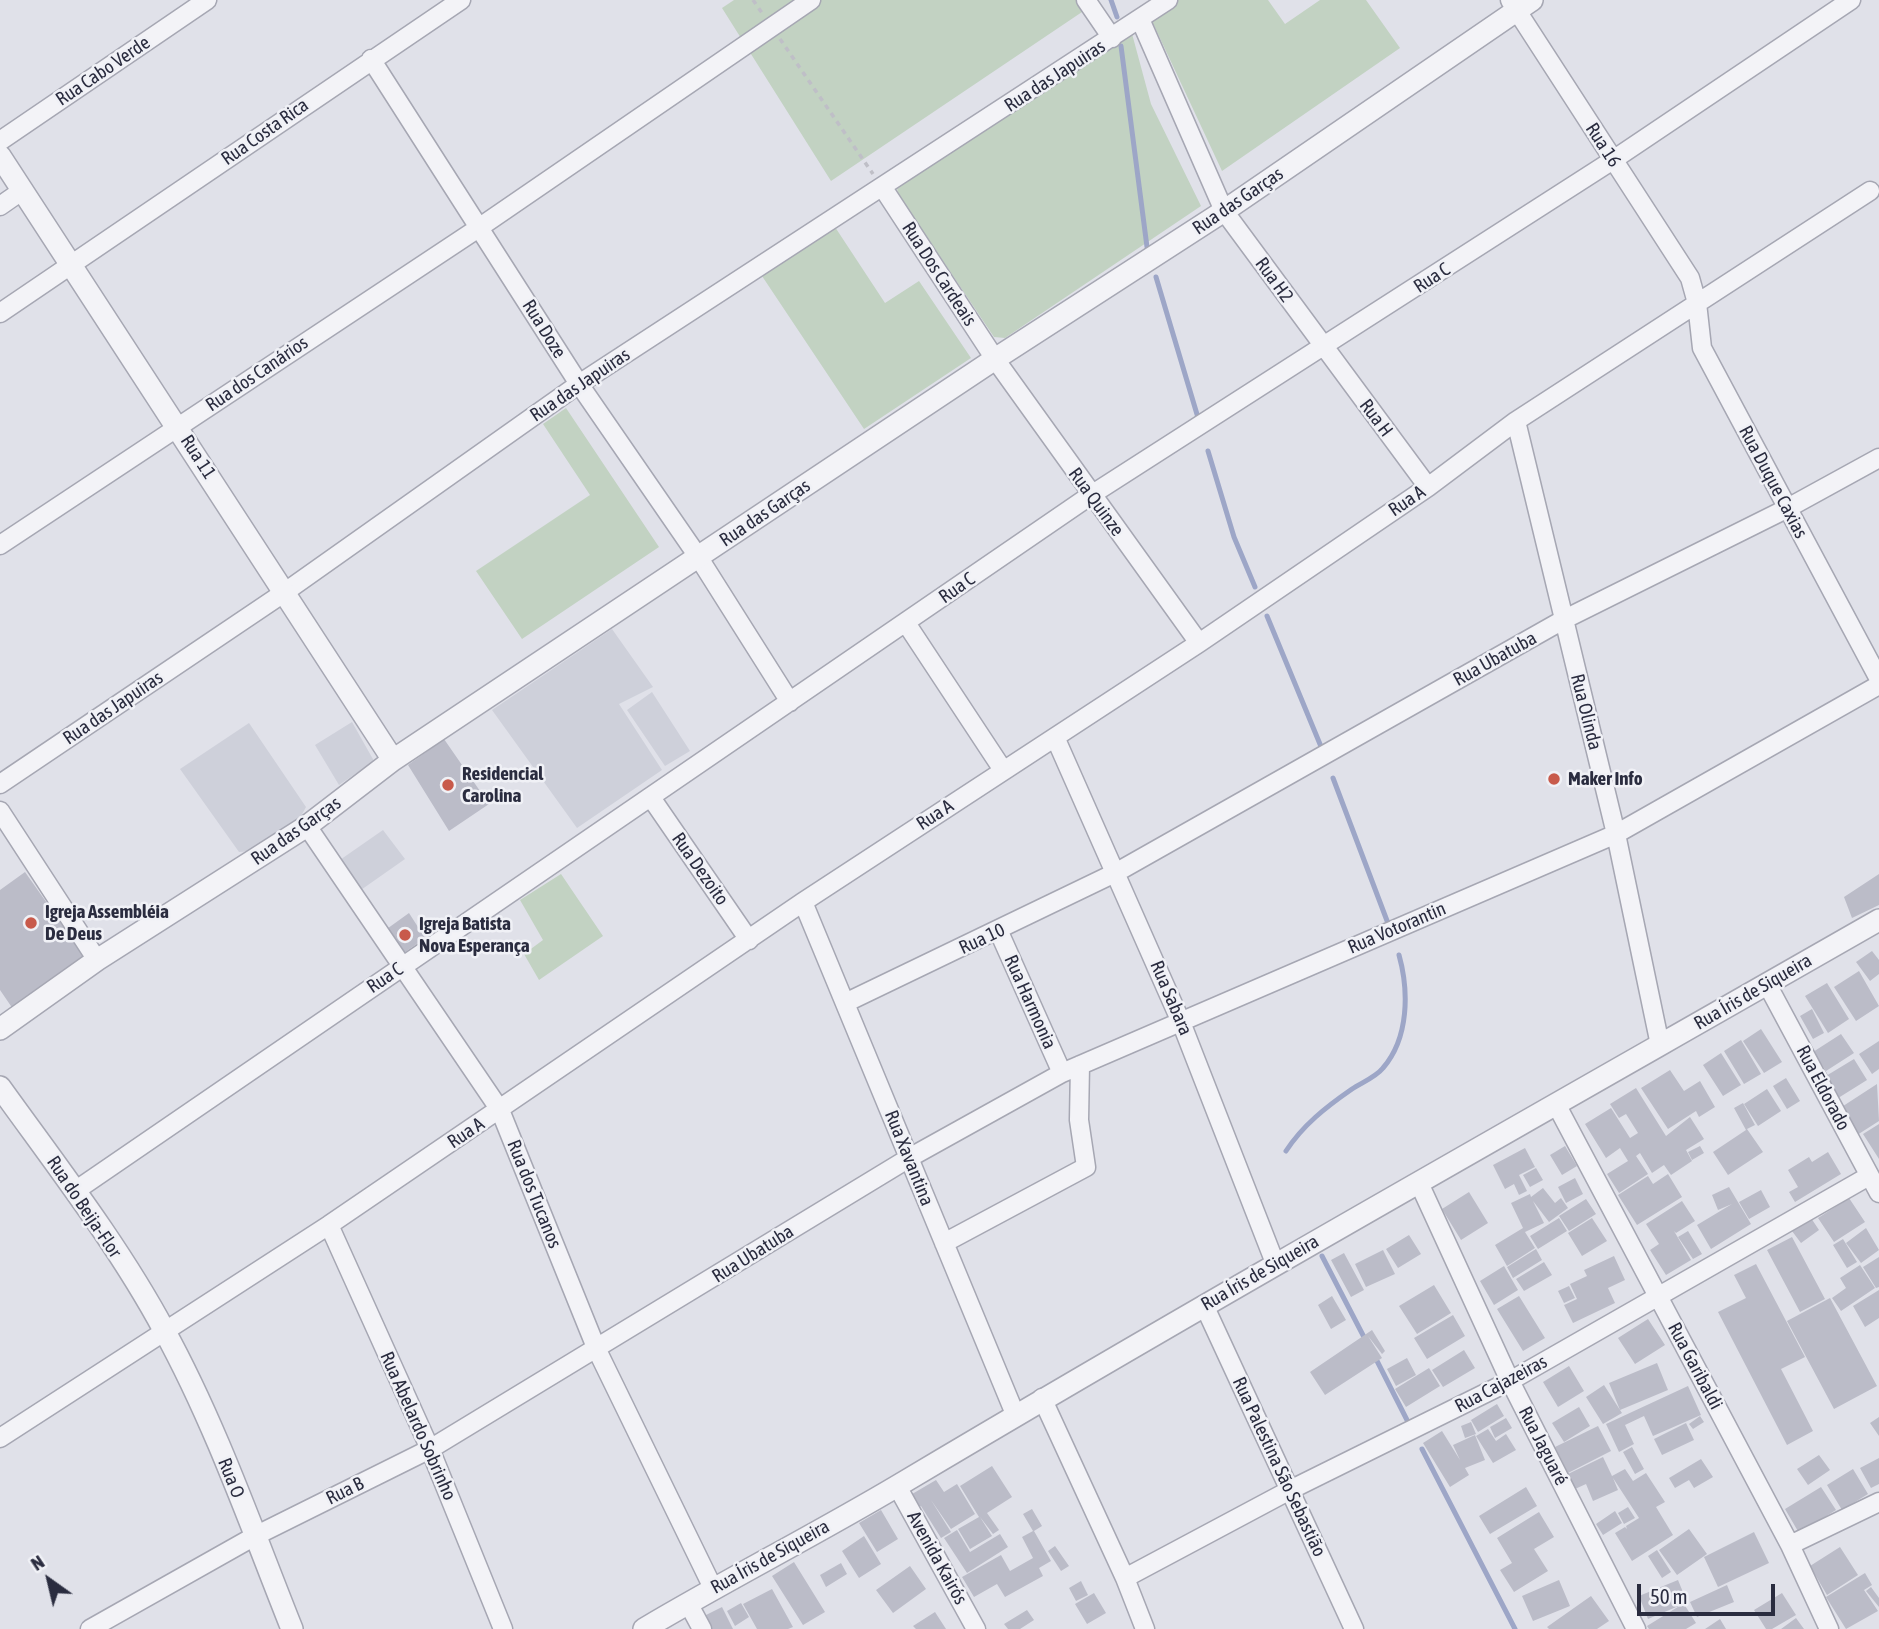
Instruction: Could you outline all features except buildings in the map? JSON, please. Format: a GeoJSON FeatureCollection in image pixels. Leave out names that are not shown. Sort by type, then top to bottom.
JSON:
{"type":"FeatureCollection","features":[{"type":"Feature","properties":{"kind":"street","name":"Rua Cabo Verde"},"geometry":{"type":"LineString","coordinates":[[0,141],[207,0]]}},
{"type":"Feature","properties":{"kind":"street","name":"Rua Costa Rica"},"geometry":{"type":"LineString","coordinates":[[0,313],[461,0]]}},
{"type":"Feature","properties":{"kind":"street","name":"Rua dos Canários"},"geometry":{"type":"LineString","coordinates":[[0,545],[480,227],[811,0]]}},
{"type":"Feature","properties":{"kind":"street"},"geometry":{"type":"LineString","coordinates":[[1086,0],[1112,38]]}},
{"type":"Feature","properties":{"kind":"street","name":"Rua das Japuiras"},"geometry":{"type":"LineString","coordinates":[[0,784],[285,592],[579,384],[1168,0]]}},
{"type":"Feature","properties":{"kind":"street","name":"Rua C"},"geometry":{"type":"LineString","coordinates":[[75,1191],[403,965],[652,799],[1091,495],[1324,348],[1613,160],[1851,0]]}},
{"type":"Feature","properties":{"kind":"street","name":"Rua 16"},"geometry":{"type":"LineString","coordinates":[[1520,4],[1613,160],[1690,278]]}},
{"type":"Feature","properties":{"kind":"street","name":"Rua das Garças"},"geometry":{"type":"LineString","coordinates":[[0,1029],[97,960],[307,827],[393,760],[995,359],[1224,211],[1520,4]]}},
{"type":"Feature","properties":{"kind":"street","name":"Rua H2"},"geometry":{"type":"LineString","coordinates":[[1140,19],[1224,211],[1324,348]]}},
{"type":"Feature","properties":{"kind":"street","name":"Rua Doze"},"geometry":{"type":"LineString","coordinates":[[371,59],[579,384],[699,558],[790,702]]}},
{"type":"Feature","properties":{"kind":"street","name":"Rua 11"},"geometry":{"type":"LineString","coordinates":[[0,156],[393,760]]}},
{"type":"Feature","properties":{"kind":"street","name":"Rua Dos Cardeais"},"geometry":{"type":"LineString","coordinates":[[883,188],[995,359]]}},
{"type":"Feature","properties":{"kind":"street"},"geometry":{"type":"LineString","coordinates":[[0,206],[23,190]]}},
{"type":"Feature","properties":{"kind":"street","name":"Rua A"},"geometry":{"type":"LineString","coordinates":[[2,1434],[328,1225],[803,902],[1199,643],[1428,487],[1516,421],[1870,191]]}},
{"type":"Feature","properties":{"kind":"street","name":"Rua Duque Caxias"},"geometry":{"type":"LineString","coordinates":[[1690,278],[1697,303],[1702,348],[1879,679]]}},
{"type":"Feature","properties":{"kind":"street","name":"Rua H"},"geometry":{"type":"LineString","coordinates":[[1324,348],[1428,487]]}},
{"type":"Feature","properties":{"kind":"street","name":"Rua Quinze"},"geometry":{"type":"LineString","coordinates":[[995,359],[1199,643]]}},
{"type":"Feature","properties":{"kind":"street","name":"Rua Olinda"},"geometry":{"type":"LineString","coordinates":[[1516,421],[1616,834],[1660,1045]]}},
{"type":"Feature","properties":{"kind":"street","name":"Rua Ubatuba"},"geometry":{"type":"LineString","coordinates":[[1117,872],[1563,620],[1786,509],[1879,457]]}},
{"type":"Feature","properties":{"kind":"street"},"geometry":{"type":"LineString","coordinates":[[906,623],[1003,770]]}},
{"type":"Feature","properties":{"kind":"street","name":"Rua Votorantin"},"geometry":{"type":"LineString","coordinates":[[909,1158],[1062,1073],[1616,834],[1879,685]]}},
{"type":"Feature","properties":{"kind":"street","name":"Rua Sabara"},"geometry":{"type":"LineString","coordinates":[[1055,737],[1117,872],[1181,1022],[1275,1263]]}},
{"type":"Feature","properties":{"kind":"street","name":"Rua Dezoito"},"geometry":{"type":"LineString","coordinates":[[652,799],[749,940]]}},
{"type":"Feature","properties":{"kind":"street"},"geometry":{"type":"LineString","coordinates":[[0,811],[97,960]]}},
{"type":"Feature","properties":{"kind":"street","name":"Rua dos Tucanos"},"geometry":{"type":"LineString","coordinates":[[307,827],[500,1110],[597,1350],[713,1588]]}},
{"type":"Feature","properties":{"kind":"street","name":"Rua 10"},"geometry":{"type":"LineString","coordinates":[[845,1003],[999,932],[1117,872]]}},
{"type":"Feature","properties":{"kind":"street","name":"Rua Xavantina"},"geometry":{"type":"LineString","coordinates":[[803,902],[1015,1414]]}},
{"type":"Feature","properties":{"kind":"street","name":"Rua Íris de Siqueira"},"geometry":{"type":"LineString","coordinates":[[644,1629],[897,1486],[1042,1398],[1275,1263],[1419,1184],[1879,920]]}},
{"type":"Feature","properties":{"kind":"street","name":"Rua Harmonia"},"geometry":{"type":"LineString","coordinates":[[999,932],[1062,1073]]}},
{"type":"Feature","properties":{"kind":"street","name":"Rua Eldorado"},"geometry":{"type":"LineString","coordinates":[[1767,984],[1879,1193]]}},
{"type":"Feature","properties":{"kind":"street"},"geometry":{"type":"LineString","coordinates":[[944,1243],[1086,1167],[1079,1120],[1080,1065]]}},
{"type":"Feature","properties":{"kind":"street","name":"Rua do Beija-Flor"},"geometry":{"type":"LineString","coordinates":[[0,1087],[75,1191],[164,1330]]}},
{"type":"Feature","properties":{"kind":"street","name":"Rua Garibaldi"},"geometry":{"type":"LineString","coordinates":[[1556,1104],[1790,1545],[1829,1629]]}},
{"type":"Feature","properties":{"kind":"street","name":"Rua Ubatuba"},"geometry":{"type":"LineString","coordinates":[[597,1350],[909,1158]]}},
{"type":"Feature","properties":{"kind":"street","name":"Rua Cajazeiras"},"geometry":{"type":"LineString","coordinates":[[1125,1578],[1290,1490],[1510,1381],[1870,1176]]}},
{"type":"Feature","properties":{"kind":"street","name":"Rua Jaguaré"},"geometry":{"type":"LineString","coordinates":[[1419,1184],[1510,1381],[1636,1629]]}},
{"type":"Feature","properties":{"kind":"street","name":"Rua Abelardo Sobrinho"},"geometry":{"type":"LineString","coordinates":[[328,1225],[430,1449],[503,1629]]}},
{"type":"Feature","properties":{"kind":"street","name":"Rua Palestina São Sebastião"},"geometry":{"type":"LineString","coordinates":[[1204,1305],[1354,1629]]}},
{"type":"Feature","properties":{"kind":"street","name":"Rua O"},"geometry":{"type":"LineString","coordinates":[[164,1330],[207,1419],[292,1629]]}},
{"type":"Feature","properties":{"kind":"street","name":"Rua B"},"geometry":{"type":"LineString","coordinates":[[90,1629],[254,1536],[430,1449],[597,1350]]}},
{"type":"Feature","properties":{"kind":"street"},"geometry":{"type":"LineString","coordinates":[[1042,1398],[1125,1578],[1145,1629]]}},
{"type":"Feature","properties":{"kind":"street","name":"Avenida Kairós"},"geometry":{"type":"LineString","coordinates":[[897,1486],[976,1629]]}},
{"type":"Feature","properties":{"kind":"street"},"geometry":{"type":"LineString","coordinates":[[1790,1545],[1879,1502]]}},
{"type":"Feature","properties":{"kind":"street"},"geometry":{"type":"LineString","coordinates":[[688,1603],[702,1629]]}},
{"type":"Feature","properties":{"kind":"path"},"geometry":{"type":"LineString","coordinates":[[753,0],[883,188]]}},
{"type":"Feature","properties":{"kind":"shaded area"},"geometry":{"type":"Polygon","coordinates":[[[612,629],[653,687],[619,704],[662,770],[577,828],[492,710],[612,629]]]}},
{"type":"Feature","properties":{"kind":"shaded area"},"geometry":{"type":"Polygon","coordinates":[[[652,692],[690,751],[665,766],[627,710],[652,692]]]}},
{"type":"Feature","properties":{"kind":"shaded area"},"geometry":{"type":"Polygon","coordinates":[[[352,722],[374,761],[339,785],[315,745],[352,722]]]}},
{"type":"Feature","properties":{"kind":"shaded area"},"geometry":{"type":"Polygon","coordinates":[[[249,723],[306,807],[300,818],[278,838],[251,851],[239,852],[180,769],[249,723]]]}},
{"type":"Feature","properties":{"kind":"shaded area"},"geometry":{"type":"Polygon","coordinates":[[[383,830],[405,859],[358,892],[337,862],[383,830]]]}},
{"type":"Feature","properties":{"kind":"green space"},"geometry":{"type":"Polygon","coordinates":[[[734,0],[1078,0],[1085,10],[831,181],[722,8],[734,0]]]}},
{"type":"Feature","properties":{"kind":"green space"},"geometry":{"type":"Polygon","coordinates":[[[1178,0],[1268,0],[1285,24],[1320,0],[1366,0],[1400,48],[1222,171],[1151,19],[1178,0]]]}},
{"type":"Feature","properties":{"kind":"green space"},"geometry":{"type":"Polygon","coordinates":[[[1131,30],[1151,104],[1201,206],[1005,338],[994,337],[898,194],[897,188],[902,181],[1131,30]]]}},
{"type":"Feature","properties":{"kind":"green space"},"geometry":{"type":"Polygon","coordinates":[[[835,227],[885,303],[919,281],[971,358],[864,429],[762,276],[835,227]]]}},
{"type":"Feature","properties":{"kind":"green space"},"geometry":{"type":"Polygon","coordinates":[[[566,408],[659,547],[522,639],[476,571],[590,495],[543,424],[566,408]]]}},
{"type":"Feature","properties":{"kind":"green space"},"geometry":{"type":"Polygon","coordinates":[[[561,874],[603,936],[539,980],[524,954],[543,940],[520,900],[561,874]]]}},
{"type":"Feature","properties":{"kind":"waterway"},"geometry":{"type":"LineString","coordinates":[[1111,0],[1117,17]]}},
{"type":"Feature","properties":{"kind":"waterway"},"geometry":{"type":"LineString","coordinates":[[1121,46],[1147,247]]}},
{"type":"Feature","properties":{"kind":"waterway"},"geometry":{"type":"LineString","coordinates":[[1156,277],[1199,421]]}},
{"type":"Feature","properties":{"kind":"waterway"},"geometry":{"type":"LineString","coordinates":[[1208,451],[1234,537],[1255,587]]}},
{"type":"Feature","properties":{"kind":"waterway"},"geometry":{"type":"LineString","coordinates":[[1267,616],[1322,749]]}},
{"type":"Feature","properties":{"kind":"waterway"},"geometry":{"type":"LineString","coordinates":[[1333,778],[1389,926]]}},
{"type":"Feature","properties":{"kind":"waterway"},"geometry":{"type":"LineString","coordinates":[[1286,1151],[1316,1117],[1376,1074],[1392,1056],[1398,1043],[1404,1014],[1404,984],[1399,955]]}},
{"type":"Feature","properties":{"kind":"waterway"},"geometry":{"type":"LineString","coordinates":[[1322,1256],[1366,1341]]}},
{"type":"Feature","properties":{"kind":"waterway"},"geometry":{"type":"LineString","coordinates":[[1374,1355],[1408,1422]]}},
{"type":"Feature","properties":{"kind":"waterway"},"geometry":{"type":"LineString","coordinates":[[1422,1449],[1515,1629]]}},
{"type":"Feature","properties":{"kind":"place","name":"Maker Info"},"geometry":{"type":"Point","coordinates":[1554,779]}},
{"type":"Feature","properties":{"kind":"place","name":"Residencial Carolina"},"geometry":{"type":"Point","coordinates":[448,785]}},
{"type":"Feature","properties":{"kind":"place","name":"Igreja Assembléia De Deus"},"geometry":{"type":"Point","coordinates":[31,923]}},
{"type":"Feature","properties":{"kind":"place","name":"Igreja Batista Nova Esperança"},"geometry":{"type":"Point","coordinates":[405,935]}}]}
